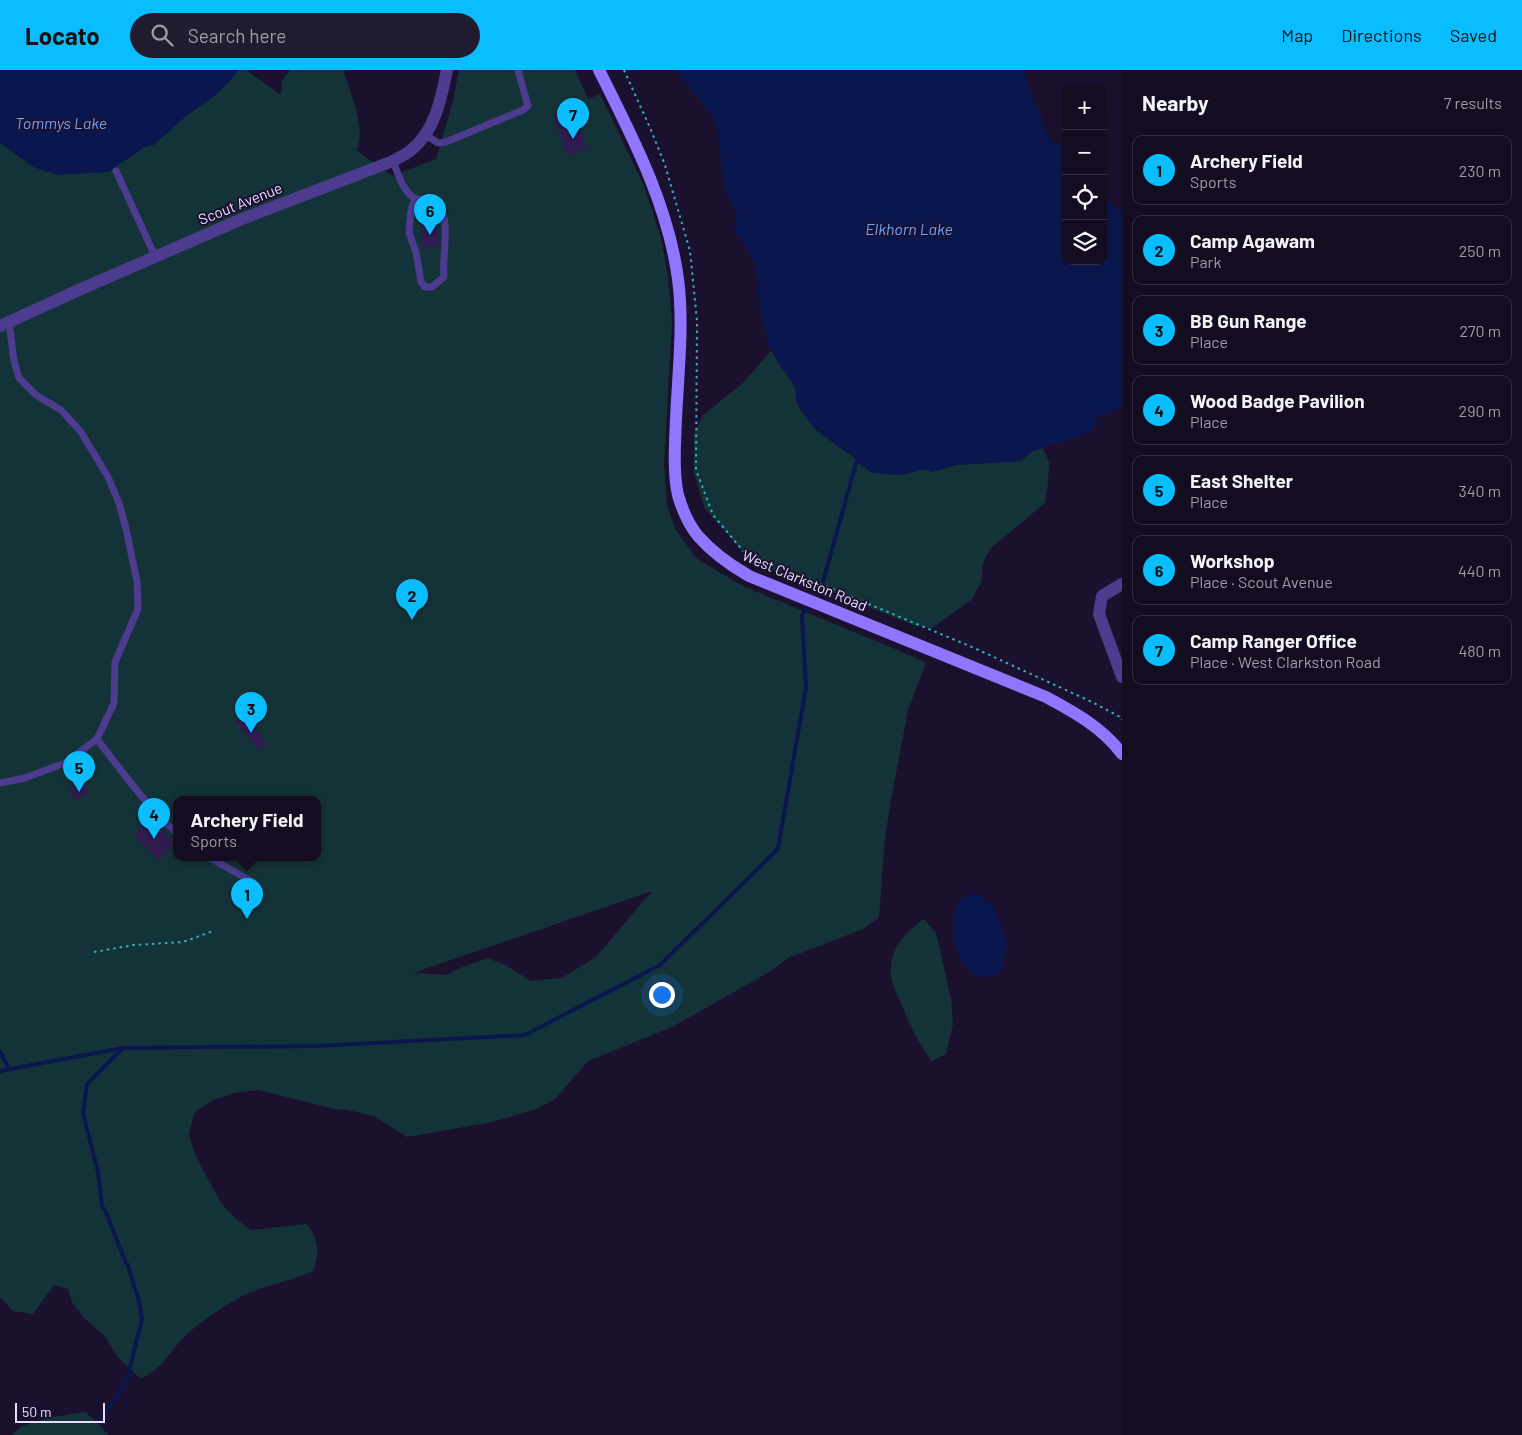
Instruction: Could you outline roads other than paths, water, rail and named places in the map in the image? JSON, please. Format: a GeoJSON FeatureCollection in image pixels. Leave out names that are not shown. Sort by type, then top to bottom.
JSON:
{"type":"FeatureCollection","features":[{"type":"Feature","properties":{"kind":"main road","name":"West Clarkston Road"},"geometry":{"type":"LineString","coordinates":[[599,70],[651,179],[671,245],[678,279],[680,336],[674,451],[678,494],[688,519],[698,536],[728,564],[748,576],[1046,697],[1084,719],[1113,742],[1122,754]]}},
{"type":"Feature","properties":{"kind":"street","name":"Scout Avenue"},"geometry":{"type":"LineString","coordinates":[[4,325],[242,218],[393,161],[410,151],[426,135],[433,122],[447,70]]}},
{"type":"Feature","properties":{"kind":"street"},"geometry":{"type":"LineString","coordinates":[[1122,584],[1102,596],[1099,614],[1122,677]]}},
{"type":"Feature","properties":{"kind":"lane"},"geometry":{"type":"LineString","coordinates":[[426,135],[438,143],[446,142],[523,110],[528,106],[518,70]]}},
{"type":"Feature","properties":{"kind":"lane"},"geometry":{"type":"LineString","coordinates":[[393,161],[405,188],[415,199],[425,200],[438,207],[444,217],[444,277],[432,287],[425,286],[421,282],[416,252],[409,233],[411,210],[415,199]]}},
{"type":"Feature","properties":{"kind":"lane"},"geometry":{"type":"LineString","coordinates":[[116,170],[155,256]]}},
{"type":"Feature","properties":{"kind":"lane"},"geometry":{"type":"LineString","coordinates":[[0,783],[26,778],[65,763],[97,739],[114,703],[115,662],[138,609],[137,581],[126,529],[119,503],[108,478],[81,432],[61,410],[36,395],[19,378],[4,325]]}},
{"type":"Feature","properties":{"kind":"lane"},"geometry":{"type":"LineString","coordinates":[[97,739],[135,787],[173,829]]}},
{"type":"Feature","properties":{"kind":"lane"},"geometry":{"type":"LineString","coordinates":[[215,861],[253,882]]}},
{"type":"Feature","properties":{"kind":"water","name":"Tommys Lake"},"geometry":{"type":"Polygon","coordinates":[[[0,70],[239,70],[213,97],[185,117],[154,145],[145,147],[108,172],[57,175],[33,167],[0,143],[0,70]]]}},
{"type":"Feature","properties":{"kind":"water","name":"Elkhorn Lake"},"geometry":{"type":"Polygon","coordinates":[[[676,70],[1024,70],[1047,135],[1062,146],[1062,265],[1107,265],[1107,199],[1114,207],[1122,212],[1122,405],[1110,413],[1098,416],[1094,427],[1087,434],[1076,436],[1067,442],[1052,444],[1033,451],[1020,461],[956,465],[932,472],[925,469],[900,475],[873,473],[864,468],[852,456],[824,436],[809,422],[796,401],[795,387],[768,345],[759,303],[756,265],[745,245],[734,231],[737,213],[725,192],[717,128],[709,113],[676,70]]]}},
{"type":"Feature","properties":{"kind":"water"},"geometry":{"type":"Polygon","coordinates":[[[967,893],[980,896],[992,904],[1003,929],[1007,944],[1002,970],[988,977],[976,975],[966,966],[958,953],[954,937],[953,920],[957,905],[967,893]]]}},
{"type":"Feature","properties":{"kind":"waterway"},"geometry":{"type":"LineString","coordinates":[[813,598],[822,585],[857,460]]}},
{"type":"Feature","properties":{"kind":"waterway"},"geometry":{"type":"LineString","coordinates":[[0,1071],[123,1048],[316,1046],[525,1035],[660,965],[778,849],[806,687],[802,615],[810,604]]}},
{"type":"Feature","properties":{"kind":"waterway"},"geometry":{"type":"LineString","coordinates":[[97,1422],[110,1407],[127,1379],[142,1319],[140,1305],[128,1265],[105,1210],[102,1207],[98,1172],[83,1113],[87,1084],[122,1049]]}},
{"type":"Feature","properties":{"kind":"waterway"},"geometry":{"type":"LineString","coordinates":[[0,1051],[9,1069]]}},
{"type":"Feature","properties":{"kind":"place","name":"Camp Ranger Office"},"geometry":{"type":"Point","coordinates":[573,139]}},
{"type":"Feature","properties":{"kind":"place","name":"Workshop"},"geometry":{"type":"Point","coordinates":[430,235]}},
{"type":"Feature","properties":{"kind":"place","name":"Camp Agawam"},"geometry":{"type":"Point","coordinates":[412,620]}},
{"type":"Feature","properties":{"kind":"place","name":"BB Gun Range"},"geometry":{"type":"Point","coordinates":[251,733]}},
{"type":"Feature","properties":{"kind":"place","name":"East Shelter"},"geometry":{"type":"Point","coordinates":[79,792]}},
{"type":"Feature","properties":{"kind":"place","name":"Wood Badge Pavilion"},"geometry":{"type":"Point","coordinates":[154,839]}},
{"type":"Feature","properties":{"kind":"place","name":"Archery Field"},"geometry":{"type":"Point","coordinates":[247,919]}}]}
